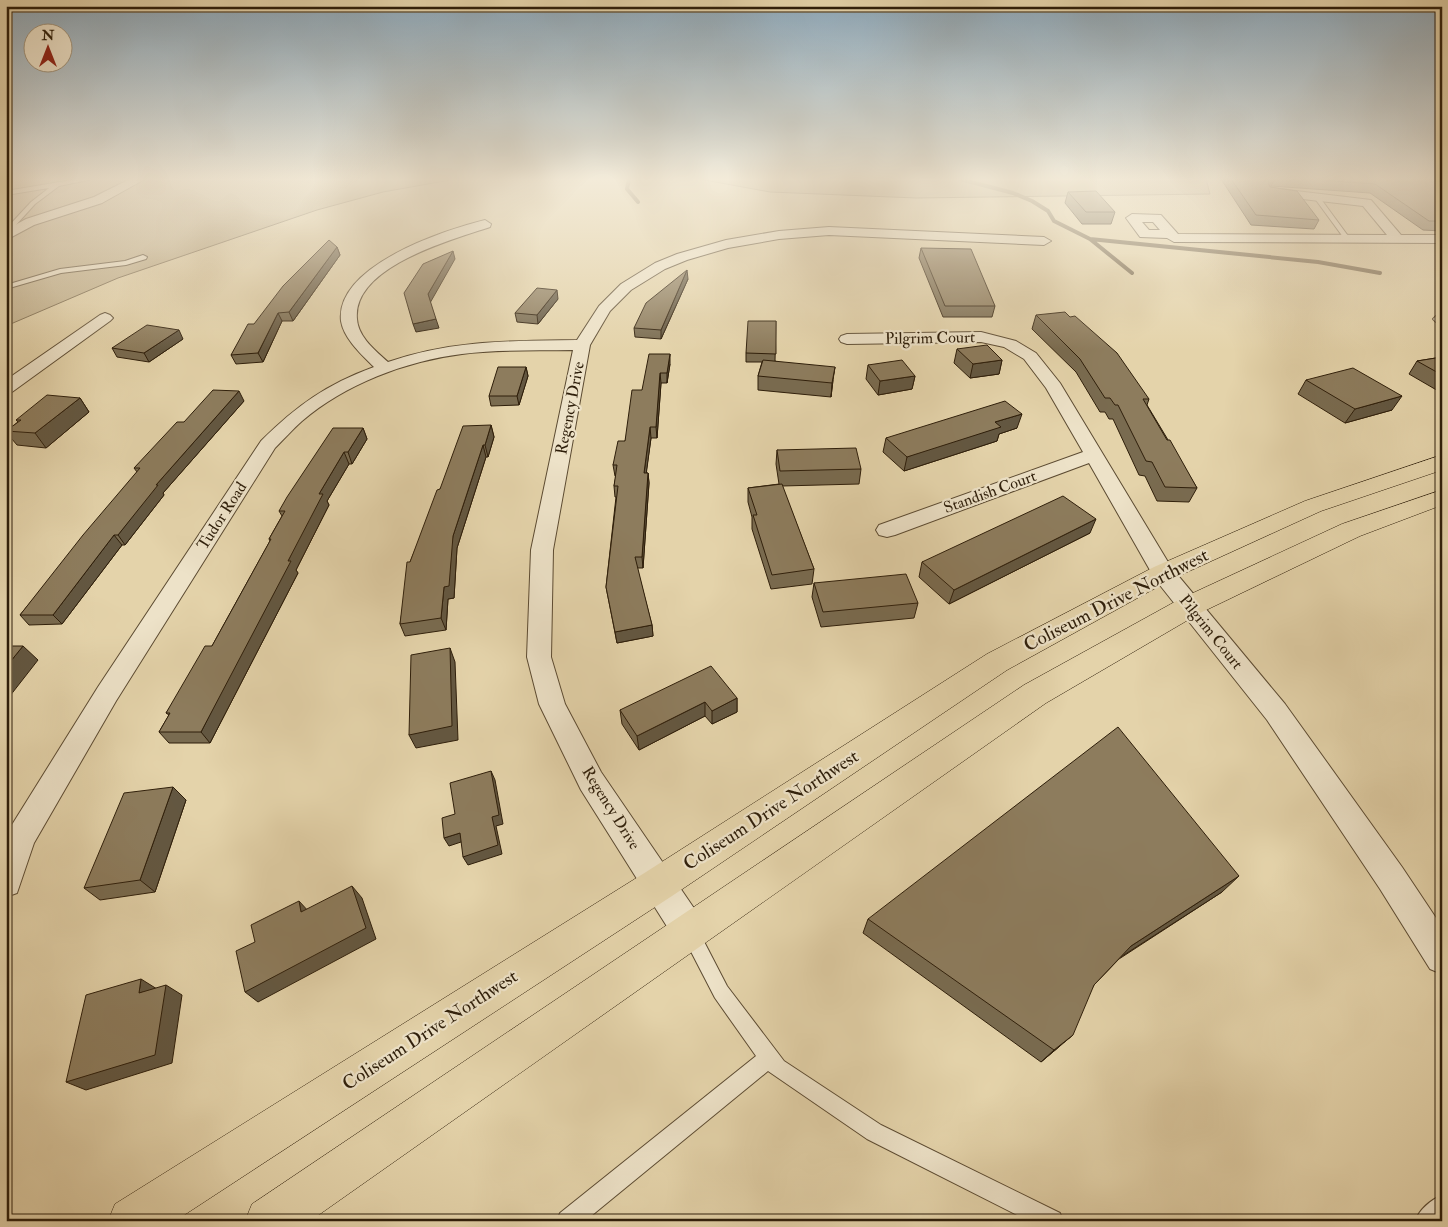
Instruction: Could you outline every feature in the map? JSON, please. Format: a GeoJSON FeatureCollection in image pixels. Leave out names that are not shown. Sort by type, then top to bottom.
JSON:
{"type":"FeatureCollection","features":[{"type":"Feature","properties":{"kind":"main road","name":"Coliseum Drive Northwest"},"geometry":{"type":"LineString","coordinates":[[132,1221],[659,884],[997,662],[1163,573],[1313,506],[1442,462]]}},
{"type":"Feature","properties":{"kind":"main road"},"geometry":{"type":"LineString","coordinates":[[269,1221],[1035,694],[1190,606],[1351,530],[1442,496]]}},
{"type":"Feature","properties":{"kind":"street"},"geometry":{"type":"LineString","coordinates":[[385,369],[360,343],[353,331],[348,310],[351,301],[358,289],[372,275],[396,258],[448,236]]}},
{"type":"Feature","properties":{"kind":"street","name":"Regency Drive"},"geometry":{"type":"LineString","coordinates":[[690,932],[591,781],[552,704],[539,657],[542,550],[582,345],[604,309],[626,287],[660,266],[682,257],[726,244],[772,236]]}},
{"type":"Feature","properties":{"kind":"street","name":"Regency Drive"},"geometry":{"type":"LineString","coordinates":[[942,236],[1044,241]]}},
{"type":"Feature","properties":{"kind":"street"},"geometry":{"type":"LineString","coordinates":[[1184,236],[1442,240]]}},
{"type":"Feature","properties":{"kind":"street"},"geometry":{"type":"LineString","coordinates":[[1395,236],[1398,240]]}},
{"type":"Feature","properties":{"kind":"street"},"geometry":{"type":"LineString","coordinates":[[6,388],[104,318]]}},
{"type":"Feature","properties":{"kind":"street","name":"Pilgrim Court"},"geometry":{"type":"LineString","coordinates":[[847,339],[980,337],[1003,342],[1021,349],[1037,363],[1054,387],[1163,573],[1276,712],[1391,878],[1442,957]]}},
{"type":"Feature","properties":{"kind":"street","name":"Tudor Road"},"geometry":{"type":"LineString","coordinates":[[6,882],[21,838],[102,702],[268,445],[296,417],[336,391],[385,369],[431,355],[460,349],[582,345]]}},
{"type":"Feature","properties":{"kind":"street","name":"Standish Court"},"geometry":{"type":"LineString","coordinates":[[887,530],[1093,455]]}},
{"type":"Feature","properties":{"kind":"lane"},"geometry":{"type":"LineString","coordinates":[[1345,236],[1348,240]]}},
{"type":"Feature","properties":{"kind":"lane"},"geometry":{"type":"LineString","coordinates":[[6,287],[60,271],[126,263],[143,257]]}},
{"type":"Feature","properties":{"kind":"lane"},"geometry":{"type":"LineString","coordinates":[[690,932],[720,992],[777,1068],[874,1132],[1052,1221]]}},
{"type":"Feature","properties":{"kind":"lane"},"geometry":{"type":"LineString","coordinates":[[568,1221],[769,1058]]}},
{"type":"Feature","properties":{"kind":"lane"},"geometry":{"type":"LineString","coordinates":[[1426,1221],[1442,1206]]}},
{"type":"Feature","properties":{"kind":"shaded area"},"geometry":{"type":"Polygon","coordinates":[[[6,236],[240,236],[118,278],[6,326],[6,236]]]}},
{"type":"Feature","properties":{"kind":"building"},"geometry":{"type":"Polygon","coordinates":[[[329,240],[337,247],[289,312],[278,313],[258,353],[231,355],[248,324],[254,324],[283,286],[329,240]]]}},
{"type":"Feature","properties":{"kind":"building"},"geometry":{"type":"Polygon","coordinates":[[[921,248],[971,249],[995,306],[945,306],[921,248]]]}},
{"type":"Feature","properties":{"kind":"building"},"geometry":{"type":"Polygon","coordinates":[[[453,251],[428,294],[436,319],[413,324],[404,293],[423,264],[453,251]]]}},
{"type":"Feature","properties":{"kind":"building"},"geometry":{"type":"Polygon","coordinates":[[[687,270],[661,330],[634,328],[646,303],[687,270]]]}},
{"type":"Feature","properties":{"kind":"building"},"geometry":{"type":"Polygon","coordinates":[[[537,288],[557,290],[537,315],[515,313],[537,288]]]}},
{"type":"Feature","properties":{"kind":"building"},"geometry":{"type":"Polygon","coordinates":[[[1065,312],[1070,317],[1075,316],[1117,353],[1149,399],[1143,399],[1167,440],[1170,440],[1197,488],[1165,487],[1152,462],[1146,461],[1118,405],[1115,405],[1110,398],[1105,398],[1080,359],[1036,315],[1065,312]]]}},
{"type":"Feature","properties":{"kind":"building"},"geometry":{"type":"Polygon","coordinates":[[[748,321],[776,321],[776,354],[746,353],[748,321]]]}},
{"type":"Feature","properties":{"kind":"building"},"geometry":{"type":"Polygon","coordinates":[[[147,325],[179,330],[144,353],[112,348],[147,325]]]}},
{"type":"Feature","properties":{"kind":"building"},"geometry":{"type":"Polygon","coordinates":[[[987,345],[1002,360],[973,364],[957,349],[987,345]]]}},
{"type":"Feature","properties":{"kind":"building"},"geometry":{"type":"Polygon","coordinates":[[[649,354],[670,354],[667,373],[660,373],[656,427],[650,427],[644,473],[648,473],[642,557],[635,557],[652,625],[615,632],[606,587],[618,486],[614,486],[617,465],[613,465],[618,441],[625,441],[632,390],[642,390],[649,354]]]}},
{"type":"Feature","properties":{"kind":"building"},"geometry":{"type":"Polygon","coordinates":[[[1442,357],[1442,375],[1417,361],[1442,357]]]}},
{"type":"Feature","properties":{"kind":"building"},"geometry":{"type":"Polygon","coordinates":[[[763,360],[835,367],[832,383],[758,376],[763,360]]]}},
{"type":"Feature","properties":{"kind":"building"},"geometry":{"type":"Polygon","coordinates":[[[902,360],[915,376],[880,381],[868,365],[902,360]]]}},
{"type":"Feature","properties":{"kind":"building"},"geometry":{"type":"Polygon","coordinates":[[[498,367],[526,367],[517,396],[489,396],[498,367]]]}},
{"type":"Feature","properties":{"kind":"building"},"geometry":{"type":"Polygon","coordinates":[[[1353,368],[1402,396],[1355,409],[1306,380],[1353,368]]]}},
{"type":"Feature","properties":{"kind":"building"},"geometry":{"type":"Polygon","coordinates":[[[213,390],[239,391],[156,485],[158,485],[118,535],[114,535],[53,615],[20,615],[83,535],[140,468],[134,468],[177,422],[184,422],[213,390]]]}},
{"type":"Feature","properties":{"kind":"building"},"geometry":{"type":"Polygon","coordinates":[[[47,395],[80,398],[35,433],[6,431],[21,420],[16,420],[47,395]]]}},
{"type":"Feature","properties":{"kind":"building"},"geometry":{"type":"Polygon","coordinates":[[[1005,401],[1022,414],[995,422],[1001,427],[907,457],[886,438],[1005,401]]]}},
{"type":"Feature","properties":{"kind":"building"},"geometry":{"type":"Polygon","coordinates":[[[491,425],[453,536],[449,586],[444,587],[441,618],[400,624],[407,562],[410,562],[463,426],[491,425]]]}},
{"type":"Feature","properties":{"kind":"building"},"geometry":{"type":"Polygon","coordinates":[[[333,428],[363,428],[348,452],[344,452],[319,494],[323,494],[288,561],[291,561],[201,732],[159,732],[170,713],[166,713],[205,646],[212,646],[271,539],[269,539],[285,511],[279,511],[287,497],[333,428]]]}},
{"type":"Feature","properties":{"kind":"building"},"geometry":{"type":"Polygon","coordinates":[[[856,448],[861,469],[780,471],[777,450],[856,448]]]}},
{"type":"Feature","properties":{"kind":"building"},"geometry":{"type":"Polygon","coordinates":[[[782,484],[814,569],[772,575],[753,515],[757,515],[748,488],[782,484]]]}},
{"type":"Feature","properties":{"kind":"building"},"geometry":{"type":"Polygon","coordinates":[[[1063,496],[1096,519],[954,590],[922,562],[1063,496]]]}},
{"type":"Feature","properties":{"kind":"building"},"geometry":{"type":"Polygon","coordinates":[[[906,574],[918,603],[823,612],[814,583],[906,574]]]}},
{"type":"Feature","properties":{"kind":"building"},"geometry":{"type":"Polygon","coordinates":[[[6,646],[23,646],[6,667],[6,646]]]}},
{"type":"Feature","properties":{"kind":"building"},"geometry":{"type":"Polygon","coordinates":[[[450,648],[452,726],[409,735],[411,655],[450,648]]]}},
{"type":"Feature","properties":{"kind":"building"},"geometry":{"type":"Polygon","coordinates":[[[711,666],[737,698],[712,711],[705,702],[637,736],[620,710],[711,666]]]}},
{"type":"Feature","properties":{"kind":"building"},"geometry":{"type":"Polygon","coordinates":[[[1118,727],[1239,876],[1131,946],[1094,985],[1073,1035],[1054,1050],[868,919],[1118,727]]]}},
{"type":"Feature","properties":{"kind":"building"},"geometry":{"type":"Polygon","coordinates":[[[491,771],[499,815],[492,817],[498,845],[463,857],[460,833],[444,838],[442,818],[455,814],[450,783],[491,771]]]}},
{"type":"Feature","properties":{"kind":"building"},"geometry":{"type":"Polygon","coordinates":[[[173,787],[140,880],[84,888],[124,793],[173,787]]]}},
{"type":"Feature","properties":{"kind":"building"},"geometry":{"type":"Polygon","coordinates":[[[352,886],[366,928],[245,992],[236,951],[255,942],[251,925],[299,901],[301,912],[352,886]]]}},
{"type":"Feature","properties":{"kind":"building"},"geometry":{"type":"Polygon","coordinates":[[[141,979],[139,993],[166,985],[155,1055],[66,1082],[86,995],[141,979]]]}},
{"type":"Feature","properties":{"kind":"waterway"},"geometry":{"type":"LineString","coordinates":[[1085,236],[1090,239]]}},
{"type":"Feature","properties":{"kind":"waterway"},"geometry":{"type":"LineString","coordinates":[[1090,239],[1318,262],[1380,273]]}},
{"type":"Feature","properties":{"kind":"waterway"},"geometry":{"type":"LineString","coordinates":[[1090,239],[1132,273]]}}]}
